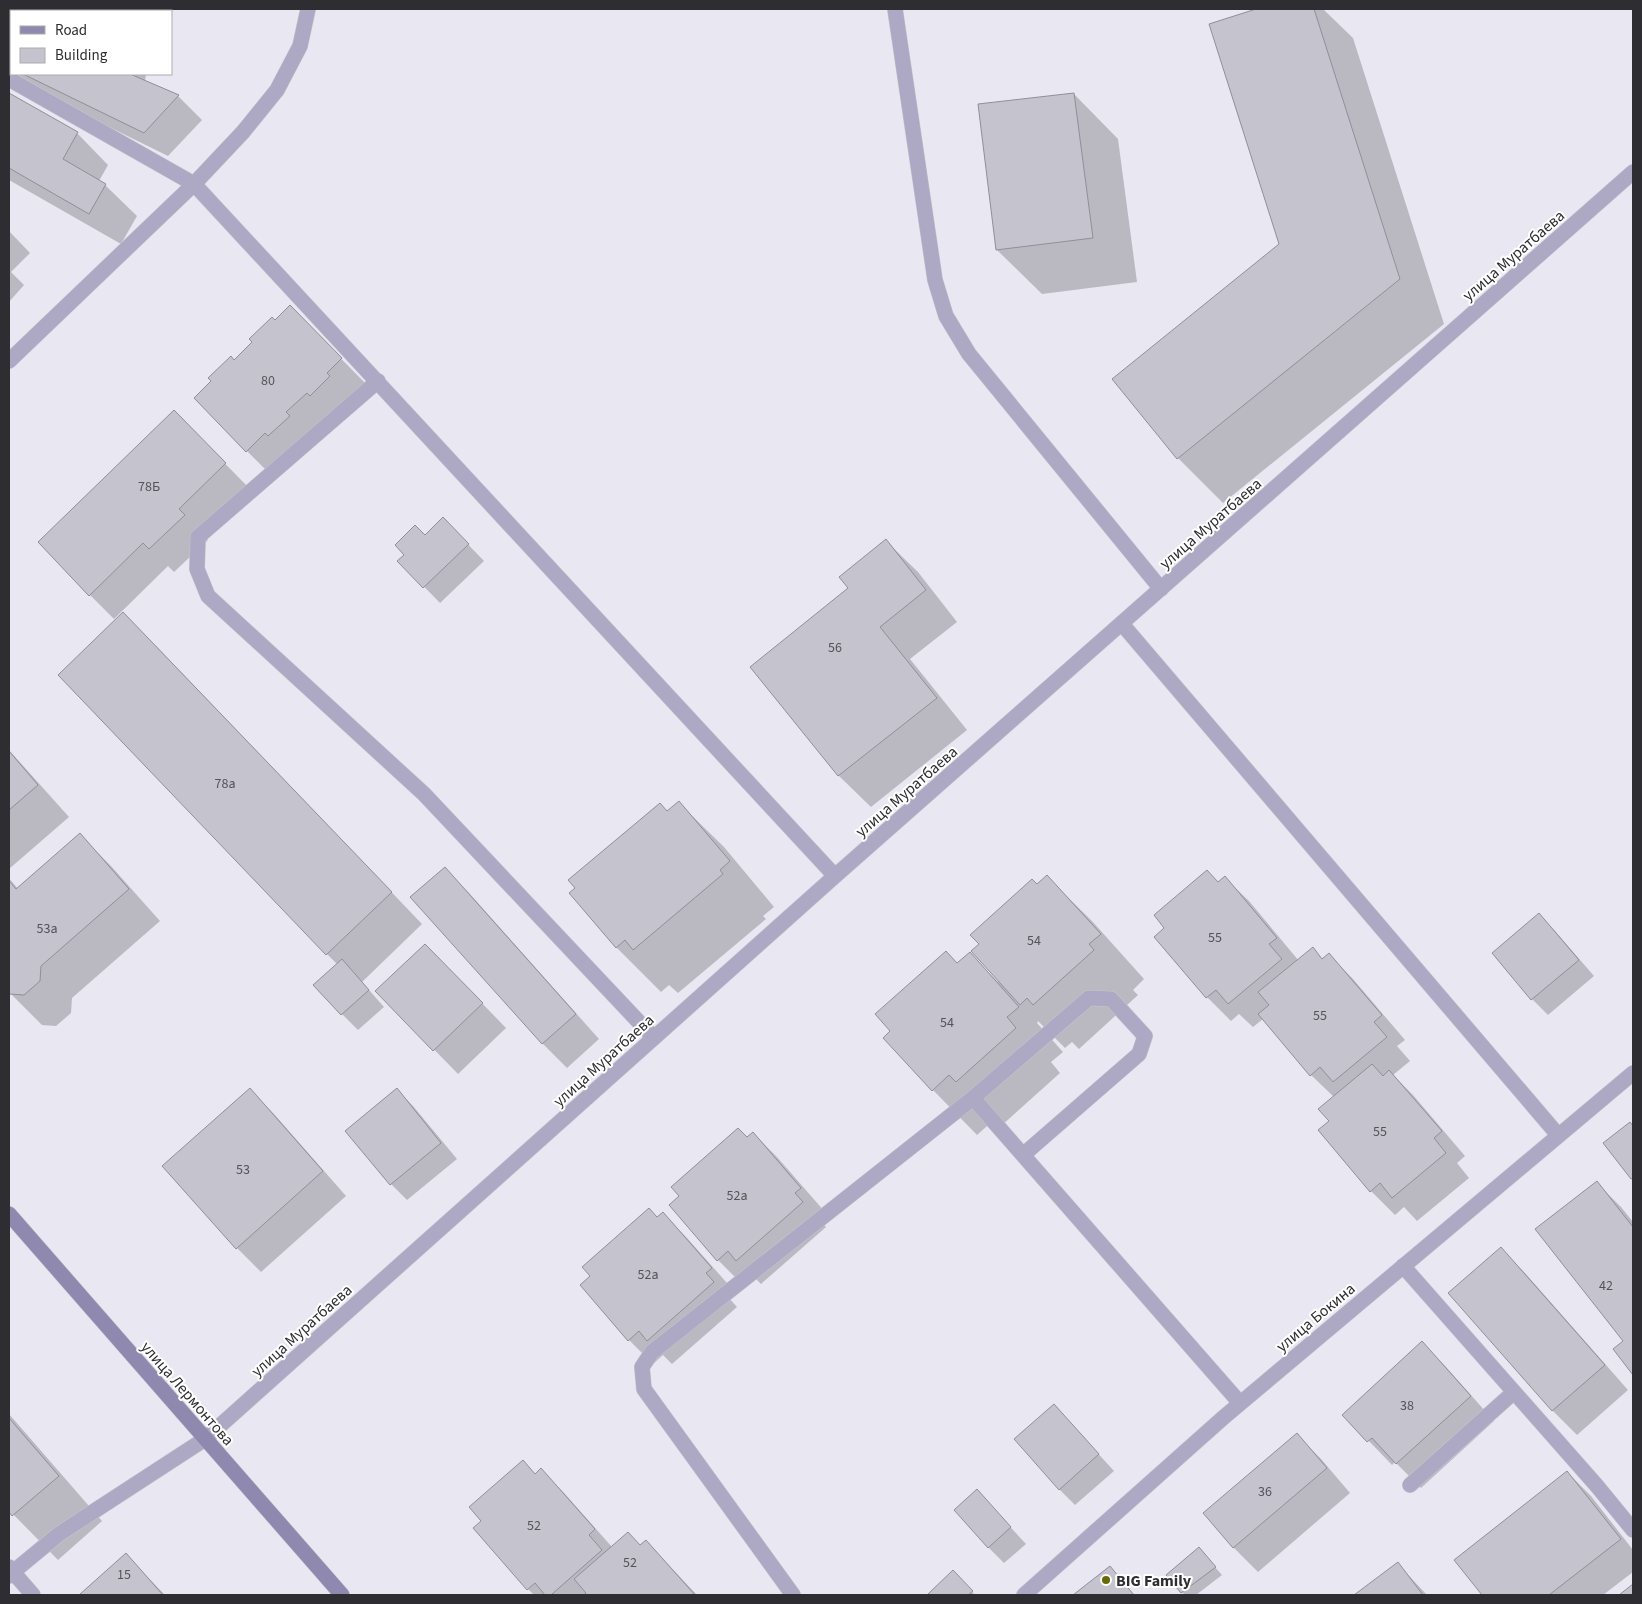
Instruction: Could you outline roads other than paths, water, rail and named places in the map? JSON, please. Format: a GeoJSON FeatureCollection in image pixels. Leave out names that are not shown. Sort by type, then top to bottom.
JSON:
{"type":"FeatureCollection","features":[{"type":"Feature","properties":{"kind":"main road","name":"улица Лермонтова"},"geometry":{"type":"LineString","coordinates":[[9,1214],[342,1595]]}},
{"type":"Feature","properties":{"kind":"street"},"geometry":{"type":"LineString","coordinates":[[9,360],[194,184],[244,132],[277,90],[300,46],[308,9]]}},
{"type":"Feature","properties":{"kind":"street"},"geometry":{"type":"LineString","coordinates":[[895,9],[935,280],[946,316],[969,354],[1162,589]]}},
{"type":"Feature","properties":{"kind":"street"},"geometry":{"type":"LineString","coordinates":[[9,78],[194,184],[378,380],[835,876]]}},
{"type":"Feature","properties":{"kind":"street","name":"улица Муратбаева"},"geometry":{"type":"LineString","coordinates":[[10,1572],[59,1534],[205,1439],[835,876],[1633,172]]}},
{"type":"Feature","properties":{"kind":"street"},"geometry":{"type":"LineString","coordinates":[[378,380],[198,537],[197,570],[208,596],[424,794],[654,1038]]}},
{"type":"Feature","properties":{"kind":"street"},"geometry":{"type":"LineString","coordinates":[[1122,624],[1558,1135]]}},
{"type":"Feature","properties":{"kind":"street"},"geometry":{"type":"LineString","coordinates":[[793,1595],[644,1389],[642,1367],[652,1352],[973,1098],[1089,998],[1111,999],[1146,1036],[1139,1054],[1023,1155]]}},
{"type":"Feature","properties":{"kind":"street","name":"улица Бокина"},"geometry":{"type":"LineString","coordinates":[[1024,1595],[1240,1403],[1633,1073]]}},
{"type":"Feature","properties":{"kind":"street"},"geometry":{"type":"LineString","coordinates":[[973,1098],[1240,1403]]}},
{"type":"Feature","properties":{"kind":"street"},"geometry":{"type":"LineString","coordinates":[[1403,1266],[1633,1530]]}},
{"type":"Feature","properties":{"kind":"street"},"geometry":{"type":"LineString","coordinates":[[1410,1485],[1514,1392]]}},
{"type":"Feature","properties":{"kind":"street"},"geometry":{"type":"LineString","coordinates":[[10,1572],[33,1595]]}},
{"type":"Feature","properties":{"kind":"place","name":"BIG Family"},"geometry":{"type":"Point","coordinates":[1106,1580]}}]}
